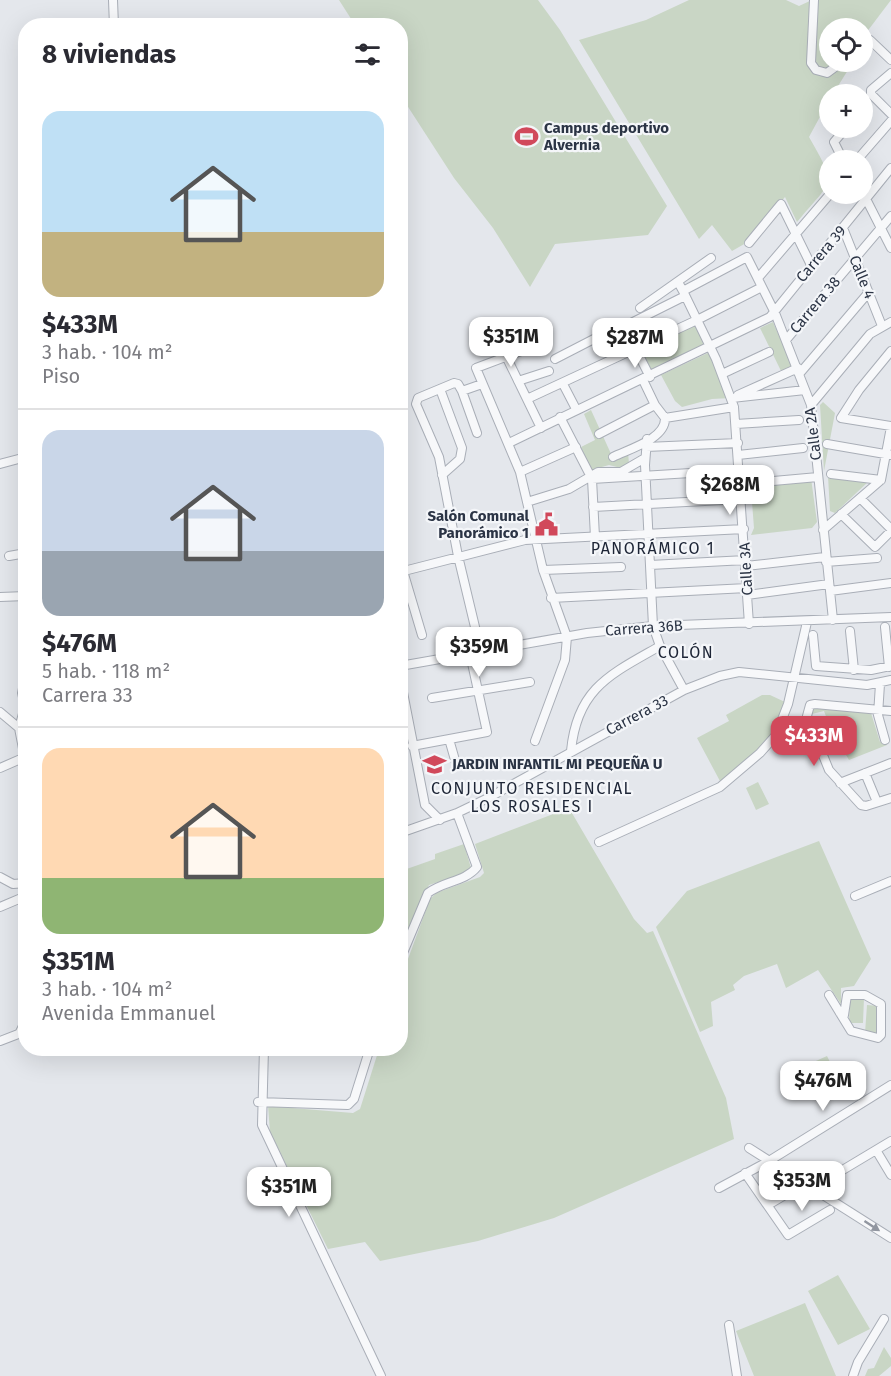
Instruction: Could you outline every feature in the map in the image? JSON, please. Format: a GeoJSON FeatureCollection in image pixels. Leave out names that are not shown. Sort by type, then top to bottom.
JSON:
{"type":"FeatureCollection","features":[{"type":"Feature","properties":{"kind":"street"},"geometry":{"type":"LineString","coordinates":[[113,0],[114,18]]}},
{"type":"Feature","properties":{"kind":"street"},"geometry":{"type":"LineString","coordinates":[[814,0],[811,63],[819,71]]}},
{"type":"Feature","properties":{"kind":"street"},"geometry":{"type":"LineString","coordinates":[[873,43],[891,60]]}},
{"type":"Feature","properties":{"kind":"street"},"geometry":{"type":"LineString","coordinates":[[891,73],[871,90],[871,94],[891,114]]}},
{"type":"Feature","properties":{"kind":"street"},"geometry":{"type":"LineString","coordinates":[[866,150],[891,121]]}},
{"type":"Feature","properties":{"kind":"street","name":"Carrera 39"},"geometry":{"type":"LineString","coordinates":[[873,187],[891,168]]}},
{"type":"Feature","properties":{"kind":"street"},"geometry":{"type":"LineString","coordinates":[[749,243],[781,204],[811,265]]}},
{"type":"Feature","properties":{"kind":"street"},"geometry":{"type":"LineString","coordinates":[[758,278],[822,204]]}},
{"type":"Feature","properties":{"kind":"street","name":"Carrera 39"},"geometry":{"type":"LineString","coordinates":[[775,313],[811,265],[843,228],[859,204]]}},
{"type":"Feature","properties":{"kind":"street"},"geometry":{"type":"LineString","coordinates":[[870,204],[891,248]]}},
{"type":"Feature","properties":{"kind":"street","name":"Carrera 38"},"geometry":{"type":"LineString","coordinates":[[786,340],[891,216]]}},
{"type":"Feature","properties":{"kind":"street","name":"Calle 4"},"geometry":{"type":"LineString","coordinates":[[843,228],[882,326]]}},
{"type":"Feature","properties":{"kind":"street"},"geometry":{"type":"LineString","coordinates":[[640,308],[711,258]]}},
{"type":"Feature","properties":{"kind":"street","name":"Calle 2A"},"geometry":{"type":"LineString","coordinates":[[683,293],[743,258],[749,259],[775,313],[811,405],[833,620]]}},
{"type":"Feature","properties":{"kind":"street","name":"Calle 3A"},"geometry":{"type":"LineString","coordinates":[[678,282],[711,347],[734,407],[749,624]]}},
{"type":"Feature","properties":{"kind":"street"},"geometry":{"type":"LineString","coordinates":[[527,399],[697,320],[762,286]]}},
{"type":"Feature","properties":{"kind":"street"},"geometry":{"type":"LineString","coordinates":[[732,398],[799,370],[869,292]]}},
{"type":"Feature","properties":{"kind":"street"},"geometry":{"type":"LineString","coordinates":[[555,359],[622,324],[624,326],[683,293]]}},
{"type":"Feature","properties":{"kind":"street"},"geometry":{"type":"LineString","coordinates":[[509,443],[576,409],[711,347],[775,313]]}},
{"type":"Feature","properties":{"kind":"street"},"geometry":{"type":"LineString","coordinates":[[811,405],[870,334],[891,322]]}},
{"type":"Feature","properties":{"kind":"street"},"geometry":{"type":"LineString","coordinates":[[624,326],[635,349],[654,405],[665,418]]}},
{"type":"Feature","properties":{"kind":"street"},"geometry":{"type":"LineString","coordinates":[[535,741],[565,660],[567,637],[551,598],[543,570],[520,472],[476,368],[537,345]]}},
{"type":"Feature","properties":{"kind":"street"},"geometry":{"type":"LineString","coordinates":[[823,530],[881,480],[888,455],[891,427],[841,418],[859,390],[891,351]]}},
{"type":"Feature","properties":{"kind":"street"},"geometry":{"type":"LineString","coordinates":[[722,374],[769,352]]}},
{"type":"Feature","properties":{"kind":"street"},"geometry":{"type":"LineString","coordinates":[[506,356],[541,428]]}},
{"type":"Feature","properties":{"kind":"street"},"geometry":{"type":"LineString","coordinates":[[518,381],[549,371]]}},
{"type":"Feature","properties":{"kind":"street"},"geometry":{"type":"LineString","coordinates":[[477,433],[462,392],[456,383],[418,398],[416,404],[439,457],[458,556],[481,652]]}},
{"type":"Feature","properties":{"kind":"street"},"geometry":{"type":"LineString","coordinates":[[462,392],[482,384]]}},
{"type":"Feature","properties":{"kind":"street"},"geometry":{"type":"LineString","coordinates":[[563,384],[576,409]]}},
{"type":"Feature","properties":{"kind":"street"},"geometry":{"type":"LineString","coordinates":[[440,389],[462,448],[460,459],[442,475]]}},
{"type":"Feature","properties":{"kind":"street"},"geometry":{"type":"LineString","coordinates":[[732,398],[806,390]]}},
{"type":"Feature","properties":{"kind":"street"},"geometry":{"type":"LineString","coordinates":[[600,434],[654,405]]}},
{"type":"Feature","properties":{"kind":"street"},"geometry":{"type":"LineString","coordinates":[[665,418],[734,407]]}},
{"type":"Feature","properties":{"kind":"street"},"geometry":{"type":"LineString","coordinates":[[560,417],[591,477],[595,537]]}},
{"type":"Feature","properties":{"kind":"street"},"geometry":{"type":"LineString","coordinates":[[613,457],[647,443],[662,431],[665,418]]}},
{"type":"Feature","properties":{"kind":"street"},"geometry":{"type":"LineString","coordinates":[[736,424],[799,420]]}},
{"type":"Feature","properties":{"kind":"street"},"geometry":{"type":"LineString","coordinates":[[647,443],[738,443]]}},
{"type":"Feature","properties":{"kind":"street"},"geometry":{"type":"LineString","coordinates":[[647,443],[645,475],[653,626],[660,646],[684,690]]}},
{"type":"Feature","properties":{"kind":"street"},"geometry":{"type":"LineString","coordinates":[[827,444],[888,455]]}},
{"type":"Feature","properties":{"kind":"street"},"geometry":{"type":"LineString","coordinates":[[520,472],[576,447]]}},
{"type":"Feature","properties":{"kind":"street"},"geometry":{"type":"LineString","coordinates":[[738,454],[803,448]]}},
{"type":"Feature","properties":{"kind":"street"},"geometry":{"type":"LineString","coordinates":[[527,502],[569,489],[603,472],[621,472],[645,458]]}},
{"type":"Feature","properties":{"kind":"street"},"geometry":{"type":"LineString","coordinates":[[0,464],[18,459]]}},
{"type":"Feature","properties":{"kind":"street"},"geometry":{"type":"LineString","coordinates":[[591,477],[740,471]]}},
{"type":"Feature","properties":{"kind":"street"},"geometry":{"type":"LineString","coordinates":[[831,474],[881,480]]}},
{"type":"Feature","properties":{"kind":"street"},"geometry":{"type":"LineString","coordinates":[[741,484],[818,477]]}},
{"type":"Feature","properties":{"kind":"street"},"geometry":{"type":"LineString","coordinates":[[841,514],[875,547],[891,530],[860,498]]}},
{"type":"Feature","properties":{"kind":"street"},"geometry":{"type":"LineString","coordinates":[[593,507],[742,499]]}},
{"type":"Feature","properties":{"kind":"street"},"geometry":{"type":"LineString","coordinates":[[408,570],[515,542],[744,530]]}},
{"type":"Feature","properties":{"kind":"street"},"geometry":{"type":"LineString","coordinates":[[9,556],[18,554]]}},
{"type":"Feature","properties":{"kind":"street"},"geometry":{"type":"LineString","coordinates":[[650,565],[877,558]]}},
{"type":"Feature","properties":{"kind":"street"},"geometry":{"type":"LineString","coordinates":[[543,570],[621,567]]}},
{"type":"Feature","properties":{"kind":"street"},"geometry":{"type":"LineString","coordinates":[[551,598],[829,588],[891,583]]}},
{"type":"Feature","properties":{"kind":"street"},"geometry":{"type":"LineString","coordinates":[[408,591],[422,634]]}},
{"type":"Feature","properties":{"kind":"street"},"geometry":{"type":"LineString","coordinates":[[0,597],[18,596]]}},
{"type":"Feature","properties":{"kind":"street","name":"Carrera 36B"},"geometry":{"type":"LineString","coordinates":[[408,665],[567,637],[653,626],[807,622],[891,617]]}},
{"type":"Feature","properties":{"kind":"street"},"geometry":{"type":"LineString","coordinates":[[599,842],[720,787],[760,753],[776,735],[788,704],[807,622]]}},
{"type":"Feature","properties":{"kind":"street"},"geometry":{"type":"LineString","coordinates":[[813,635],[816,666],[872,670],[890,666],[885,627]]}},
{"type":"Feature","properties":{"kind":"street"},"geometry":{"type":"LineString","coordinates":[[850,631],[854,670]]}},
{"type":"Feature","properties":{"kind":"street"},"geometry":{"type":"LineString","coordinates":[[571,751],[577,721],[590,695],[604,678],[660,646]]}},
{"type":"Feature","properties":{"kind":"street"},"geometry":{"type":"LineString","coordinates":[[412,746],[487,732],[470,654]]}},
{"type":"Feature","properties":{"kind":"street","name":"Carrera 33"},"geometry":{"type":"LineString","coordinates":[[408,830],[457,813],[538,772],[571,751],[684,690],[720,676],[739,672],[880,684],[891,680]]}},
{"type":"Feature","properties":{"kind":"street"},"geometry":{"type":"LineString","coordinates":[[432,698],[530,682]]}},
{"type":"Feature","properties":{"kind":"street"},"geometry":{"type":"LineString","coordinates":[[880,684],[878,711],[885,740]]}},
{"type":"Feature","properties":{"kind":"street"},"geometry":{"type":"LineString","coordinates":[[891,711],[815,704],[807,710],[809,722],[830,770],[861,806],[891,798]]}},
{"type":"Feature","properties":{"kind":"street"},"geometry":{"type":"LineString","coordinates":[[0,712],[18,727]]}},
{"type":"Feature","properties":{"kind":"street"},"geometry":{"type":"LineString","coordinates":[[408,727],[425,805],[440,819]]}},
{"type":"Feature","properties":{"kind":"street"},"geometry":{"type":"LineString","coordinates":[[449,739],[455,759]]}},
{"type":"Feature","properties":{"kind":"street"},"geometry":{"type":"LineString","coordinates":[[0,768],[18,763]]}},
{"type":"Feature","properties":{"kind":"street"},"geometry":{"type":"LineString","coordinates":[[840,783],[891,763]]}},
{"type":"Feature","properties":{"kind":"street"},"geometry":{"type":"LineString","coordinates":[[866,773],[877,802]]}},
{"type":"Feature","properties":{"kind":"street"},"geometry":{"type":"LineString","coordinates":[[408,941],[428,893],[435,887],[471,874],[477,867],[457,813]]}},
{"type":"Feature","properties":{"kind":"street"},"geometry":{"type":"LineString","coordinates":[[0,877],[18,884]]}},
{"type":"Feature","properties":{"kind":"street"},"geometry":{"type":"LineString","coordinates":[[855,896],[891,881]]}},
{"type":"Feature","properties":{"kind":"street"},"geometry":{"type":"LineString","coordinates":[[0,907],[18,899]]}},
{"type":"Feature","properties":{"kind":"street"},"geometry":{"type":"LineString","coordinates":[[829,995],[840,1013],[851,1031],[878,1038],[881,1035],[881,1004],[875,998],[847,995],[844,1015],[840,1013]]}},
{"type":"Feature","properties":{"kind":"street"},"geometry":{"type":"LineString","coordinates":[[0,1041],[18,1034]]}},
{"type":"Feature","properties":{"kind":"street"},"geometry":{"type":"LineString","coordinates":[[262,1056],[259,1126],[376,1376]]}},
{"type":"Feature","properties":{"kind":"street"},"geometry":{"type":"LineString","coordinates":[[259,1102],[348,1105],[354,1099],[367,1056]]}},
{"type":"Feature","properties":{"kind":"street"},"geometry":{"type":"LineString","coordinates":[[719,1188],[769,1161],[891,1085]]}},
{"type":"Feature","properties":{"kind":"street"},"geometry":{"type":"LineString","coordinates":[[259,1102],[262,1125],[381,1376]]}},
{"type":"Feature","properties":{"kind":"street"},"geometry":{"type":"LineString","coordinates":[[811,1189],[891,1141]]}},
{"type":"Feature","properties":{"kind":"street"},"geometry":{"type":"LineString","coordinates":[[749,1148],[891,1238]]}},
{"type":"Feature","properties":{"kind":"street"},"geometry":{"type":"LineString","coordinates":[[876,1150],[891,1175]]}},
{"type":"Feature","properties":{"kind":"street"},"geometry":{"type":"LineString","coordinates":[[745,1173],[788,1235],[830,1210]]}},
{"type":"Feature","properties":{"kind":"street"},"geometry":{"type":"LineString","coordinates":[[768,1205],[795,1189]]}},
{"type":"Feature","properties":{"kind":"street"},"geometry":{"type":"LineString","coordinates":[[853,1376],[858,1362],[884,1319]]}},
{"type":"Feature","properties":{"kind":"street"},"geometry":{"type":"LineString","coordinates":[[729,1325],[737,1376]]}},
{"type":"Feature","properties":{"kind":"green space","name":"Campus deportivo Alvernia"},"geometry":{"type":"Polygon","coordinates":[[[339,0],[538,0],[560,30],[667,206],[648,235],[555,244],[530,287],[493,228],[454,178],[408,107],[408,18],[351,18],[339,0]]]}},
{"type":"Feature","properties":{"kind":"green space"},"geometry":{"type":"Polygon","coordinates":[[[689,0],[786,0],[799,6],[812,0],[891,0],[873,24],[873,18],[819,18],[819,72],[847,72],[839,84],[819,84],[819,118],[809,137],[819,156],[819,196],[797,222],[785,197],[746,243],[732,251],[712,225],[699,239],[579,40],[646,20],[689,0]]]}},
{"type":"Feature","properties":{"kind":"green space"},"geometry":{"type":"Polygon","coordinates":[[[773,322],[793,368],[782,373],[760,328],[773,322]]]}},
{"type":"Feature","properties":{"kind":"green space"},"geometry":{"type":"Polygon","coordinates":[[[696,324],[707,345],[651,371],[642,350],[696,324]]]}},
{"type":"Feature","properties":{"kind":"green space"},"geometry":{"type":"Polygon","coordinates":[[[710,352],[731,398],[712,399],[682,407],[675,401],[661,375],[710,352]]]}},
{"type":"Feature","properties":{"kind":"green space"},"geometry":{"type":"Polygon","coordinates":[[[823,402],[835,413],[824,471],[820,405],[823,402]]]}},
{"type":"Feature","properties":{"kind":"green space"},"geometry":{"type":"Polygon","coordinates":[[[591,410],[612,456],[628,452],[629,464],[621,468],[609,465],[591,470],[581,447],[595,440],[584,414],[591,410]]]}},
{"type":"Feature","properties":{"kind":"green space"},"geometry":{"type":"Polygon","coordinates":[[[828,476],[869,481],[835,513],[830,511],[828,476]]]}},
{"type":"Feature","properties":{"kind":"green space"},"geometry":{"type":"Polygon","coordinates":[[[811,478],[817,522],[812,528],[751,535],[754,528],[751,489],[754,485],[811,478]]]}},
{"type":"Feature","properties":{"kind":"green space"},"geometry":{"type":"Polygon","coordinates":[[[762,695],[770,695],[785,702],[775,732],[721,783],[697,738],[729,721],[726,715],[762,695]]]}},
{"type":"Feature","properties":{"kind":"green space"},"geometry":{"type":"Polygon","coordinates":[[[813,708],[871,713],[880,742],[885,740],[887,745],[849,760],[839,743],[836,743],[824,711],[812,714],[813,708]]]}},
{"type":"Feature","properties":{"kind":"green space"},"geometry":{"type":"Polygon","coordinates":[[[758,782],[769,804],[756,810],[746,788],[758,782]]]}},
{"type":"Feature","properties":{"kind":"green space"},"geometry":{"type":"Polygon","coordinates":[[[569,808],[634,919],[647,933],[653,931],[726,1098],[734,1139],[554,1218],[478,1241],[380,1261],[365,1242],[328,1249],[270,1132],[268,1106],[353,1113],[360,1109],[377,1056],[408,1056],[408,959],[430,899],[436,893],[480,877],[484,873],[475,844],[569,808]]]}},
{"type":"Feature","properties":{"kind":"green space"},"geometry":{"type":"Polygon","coordinates":[[[819,841],[871,959],[854,986],[841,988],[841,1004],[818,970],[786,988],[777,964],[744,976],[733,985],[735,990],[711,1002],[713,1026],[700,1032],[656,927],[687,891],[819,841]]]}},
{"type":"Feature","properties":{"kind":"green space"},"geometry":{"type":"Polygon","coordinates":[[[464,844],[471,868],[469,872],[429,885],[408,929],[408,869],[435,859],[435,854],[464,844]]]}},
{"type":"Feature","properties":{"kind":"green space"},"geometry":{"type":"Polygon","coordinates":[[[850,997],[864,998],[863,1023],[849,1023],[850,997]]]}},
{"type":"Feature","properties":{"kind":"green space"},"geometry":{"type":"Polygon","coordinates":[[[867,1005],[880,1006],[878,1034],[865,1033],[867,1005]]]}},
{"type":"Feature","properties":{"kind":"green space"},"geometry":{"type":"Polygon","coordinates":[[[827,1056],[842,1086],[822,1095],[807,1065],[827,1056]]]}},
{"type":"Feature","properties":{"kind":"green space"},"geometry":{"type":"Polygon","coordinates":[[[838,1275],[870,1329],[838,1345],[808,1291],[838,1275]]]}},
{"type":"Feature","properties":{"kind":"green space"},"geometry":{"type":"Polygon","coordinates":[[[805,1303],[836,1376],[754,1376],[736,1331],[805,1303]]]}},
{"type":"Feature","properties":{"kind":"green space"},"geometry":{"type":"Polygon","coordinates":[[[884,1347],[891,1358],[891,1366],[879,1376],[865,1376],[868,1369],[874,1368],[884,1347]]]}},
{"type":"Feature","properties":{"kind":"place","name":"Campus deportivo Alvernia"},"geometry":{"type":"Point","coordinates":[526,137]}},
{"type":"Feature","properties":{"kind":"place","name":"Salón Comunal Panorámico 1"},"geometry":{"type":"Point","coordinates":[547,525]}},
{"type":"Feature","properties":{"kind":"place","name":"JARDIN INFANTIL MI PEQUEÑA U"},"geometry":{"type":"Point","coordinates":[434,764]}},
{"type":"Feature","properties":{"kind":"district","name":"PANORÁMICO 1"},"geometry":{"type":"Point","coordinates":[653,548]}},
{"type":"Feature","properties":{"kind":"district","name":"COLÓN"},"geometry":{"type":"Point","coordinates":[686,652]}},
{"type":"Feature","properties":{"kind":"district","name":"CONJUNTO RESIDENCIAL LOS ROSALES I"},"geometry":{"type":"Point","coordinates":[532,797]}}]}
